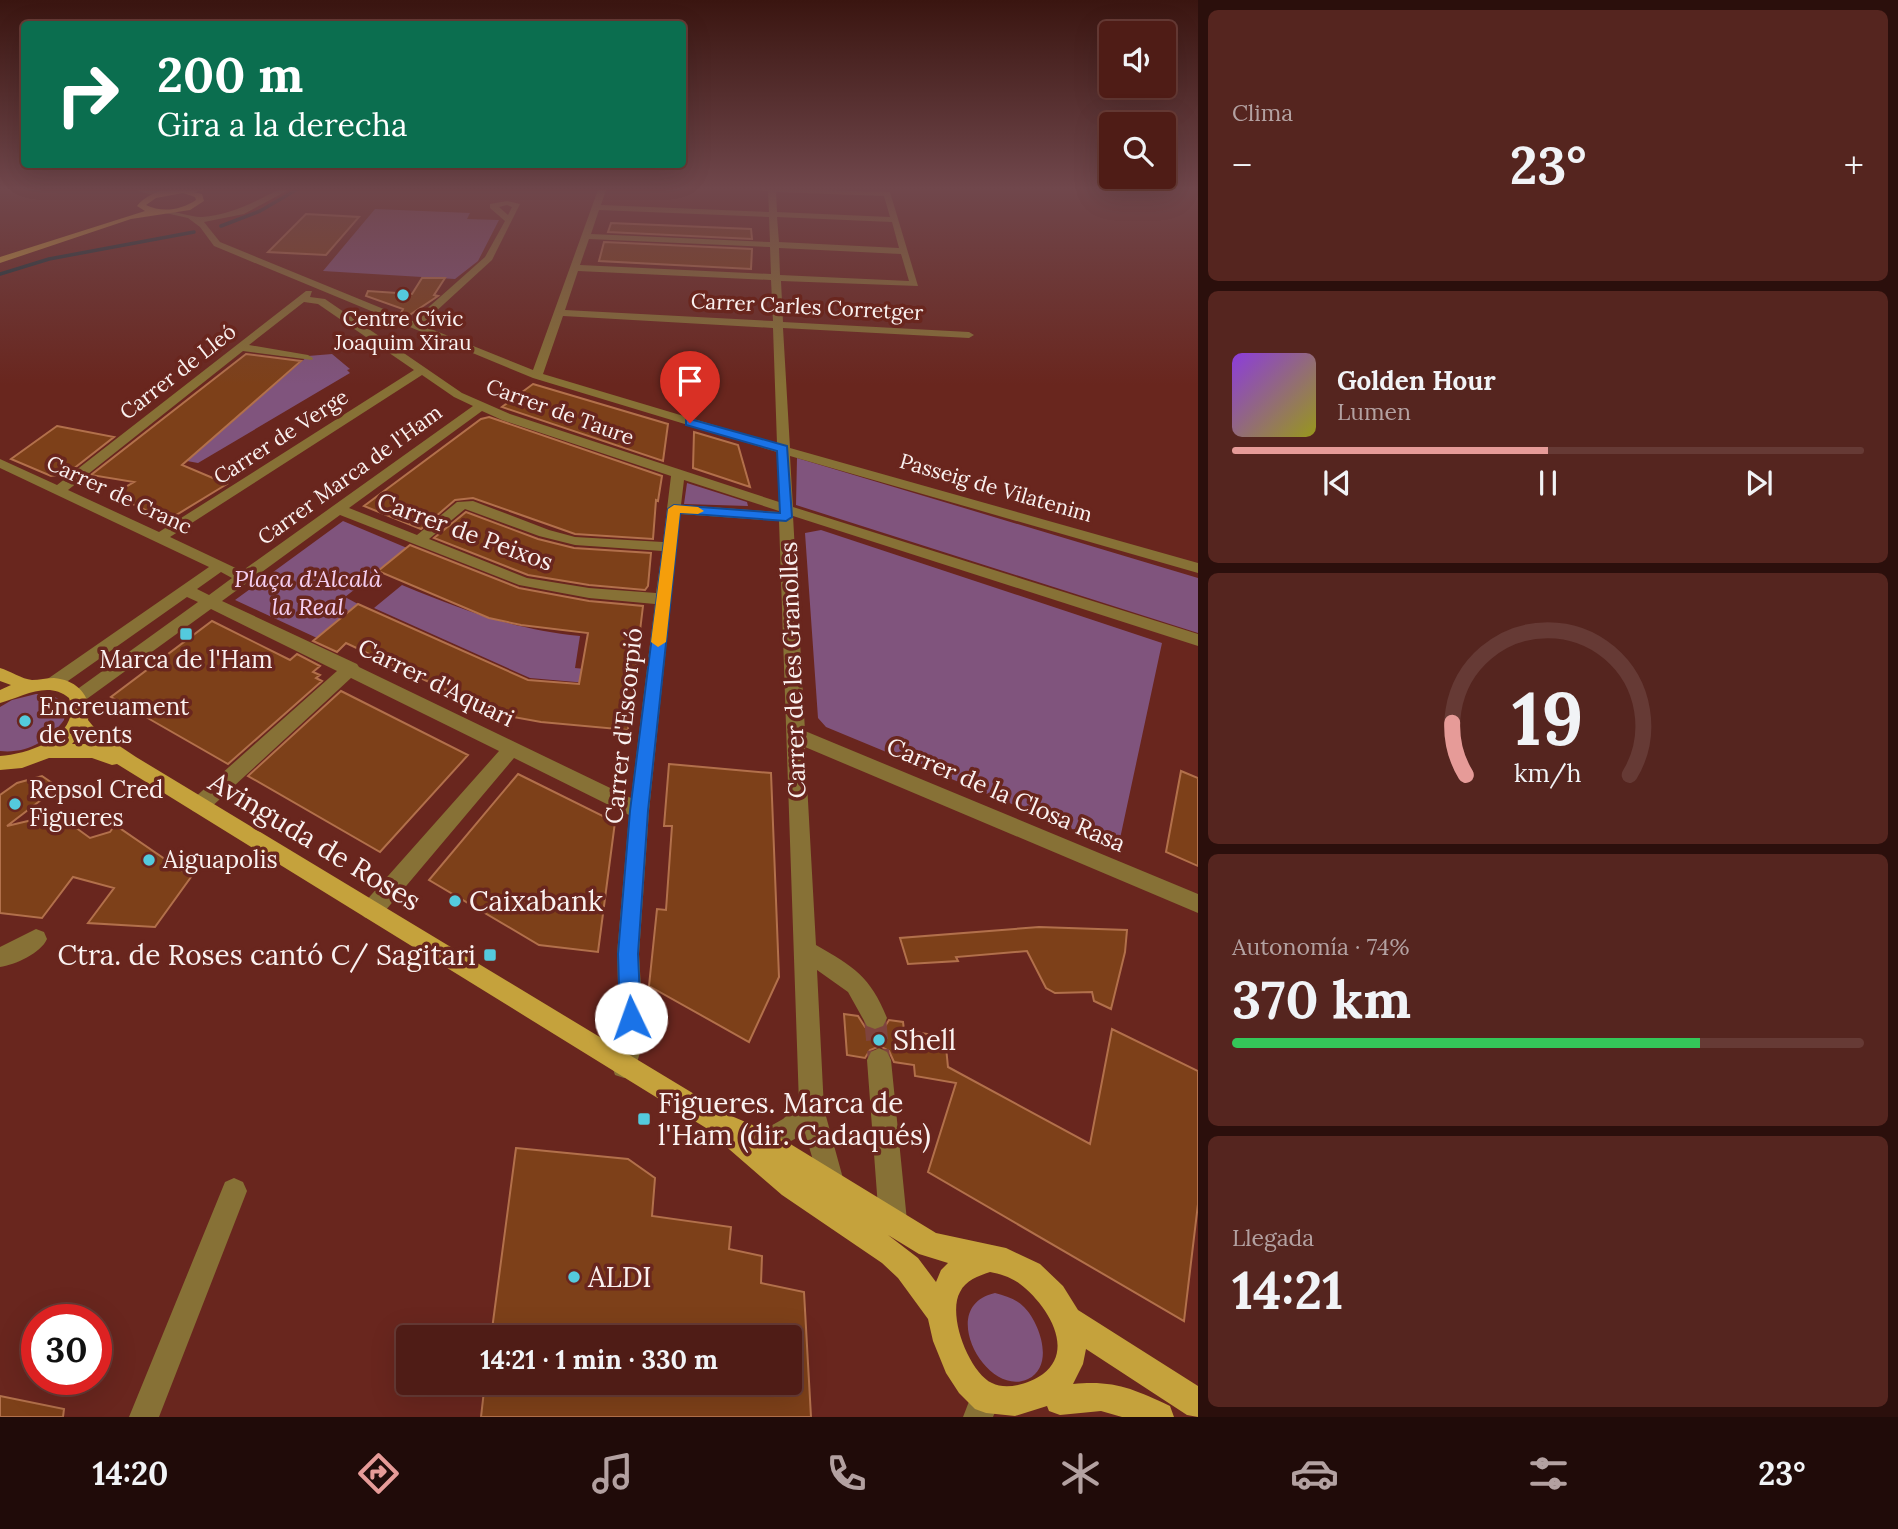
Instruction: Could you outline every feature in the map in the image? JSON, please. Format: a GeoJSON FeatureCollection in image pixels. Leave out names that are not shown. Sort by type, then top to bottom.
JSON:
{"type":"FeatureCollection","features":[{"type":"Feature","properties":{"kind":"main road"},"geometry":{"type":"LineString","coordinates":[[0,260],[21,253]]}},
{"type":"Feature","properties":{"kind":"main road"},"geometry":{"type":"LineString","coordinates":[[0,674],[26,685]]}},
{"type":"Feature","properties":{"kind":"main road"},"geometry":{"type":"LineString","coordinates":[[0,697],[26,685],[52,684],[73,692],[78,697],[79,721],[66,737],[46,751],[27,759],[0,763]]}},
{"type":"Feature","properties":{"kind":"main road","name":"Avinguda de Roses"},"geometry":{"type":"LineString","coordinates":[[79,721],[90,736],[129,762],[720,1124]]}},
{"type":"Feature","properties":{"kind":"main road","name":"Avinguda de Roses"},"geometry":{"type":"LineString","coordinates":[[46,751],[93,751],[129,762]]}},
{"type":"Feature","properties":{"kind":"main road"},"geometry":{"type":"LineString","coordinates":[[720,1124],[765,1143],[929,1244],[949,1252],[990,1258],[1004,1261],[1032,1275],[1055,1302],[1064,1318],[1074,1354],[1073,1373],[1060,1400],[1048,1409],[1034,1413],[1018,1413],[982,1407],[944,1336],[941,1313],[944,1290],[955,1272],[970,1261],[990,1258]]}},
{"type":"Feature","properties":{"kind":"main road"},"geometry":{"type":"LineString","coordinates":[[720,1124],[791,1186],[892,1253],[908,1268],[941,1313]]}},
{"type":"Feature","properties":{"kind":"main road"},"geometry":{"type":"LineString","coordinates":[[1064,1318],[1198,1404]]}},
{"type":"Feature","properties":{"kind":"main road"},"geometry":{"type":"LineString","coordinates":[[1060,1400],[1101,1396],[1134,1405],[1159,1417]]}},
{"type":"Feature","properties":{"kind":"street","name":"Passeig de Vilatenim"},"geometry":{"type":"LineString","coordinates":[[240,253],[537,376],[1198,568]]}},
{"type":"Feature","properties":{"kind":"street"},"geometry":{"type":"LineString","coordinates":[[416,324],[491,253]]}},
{"type":"Feature","properties":{"kind":"street"},"geometry":{"type":"LineString","coordinates":[[537,376],[579,253]]}},
{"type":"Feature","properties":{"kind":"street","name":"Carrer de les Granolles"},"geometry":{"type":"LineString","coordinates":[[775,253],[812,1109],[831,1182]]}},
{"type":"Feature","properties":{"kind":"street"},"geometry":{"type":"LineString","coordinates":[[574,268],[915,284],[906,253]]}},
{"type":"Feature","properties":{"kind":"street","name":"Carrer de Lleó"},"geometry":{"type":"LineString","coordinates":[[59,490],[319,284]]}},
{"type":"Feature","properties":{"kind":"street"},"geometry":{"type":"LineString","coordinates":[[302,299],[321,301],[339,292]]}},
{"type":"Feature","properties":{"kind":"street","name":"Carrer de Taure"},"geometry":{"type":"LineString","coordinates":[[321,301],[458,395],[481,406],[786,513]]}},
{"type":"Feature","properties":{"kind":"street","name":"Carrer Carles Corretger"},"geometry":{"type":"LineString","coordinates":[[558,313],[969,335]]}},
{"type":"Feature","properties":{"kind":"street"},"geometry":{"type":"LineString","coordinates":[[240,347],[308,358]]}},
{"type":"Feature","properties":{"kind":"street","name":"Carrer de Verge"},"geometry":{"type":"LineString","coordinates":[[161,537],[422,370]]}},
{"type":"Feature","properties":{"kind":"street","name":"Carrer Marca de l'Ham"},"geometry":{"type":"LineString","coordinates":[[78,697],[481,406]]}},
{"type":"Feature","properties":{"kind":"street","name":"Carrer de Cranc"},"geometry":{"type":"LineString","coordinates":[[0,463],[220,566]]}},
{"type":"Feature","properties":{"kind":"street","name":"Carrer d'Escorpió"},"geometry":{"type":"LineString","coordinates":[[624,1066],[632,1040],[628,954],[639,811],[678,474]]}},
{"type":"Feature","properties":{"kind":"street"},"geometry":{"type":"LineString","coordinates":[[417,542],[462,505],[473,505],[544,533],[575,541],[668,547]]}},
{"type":"Feature","properties":{"kind":"street","name":"Carrer de Peixos"},"geometry":{"type":"LineString","coordinates":[[338,509],[524,582],[589,593],[662,599]]}},
{"type":"Feature","properties":{"kind":"street"},"geometry":{"type":"LineString","coordinates":[[674,509],[786,513],[1198,640]]}},
{"type":"Feature","properties":{"kind":"street"},"geometry":{"type":"LineString","coordinates":[[52,684],[220,566]]}},
{"type":"Feature","properties":{"kind":"street","name":"Carrer Marca de l'Ham"},"geometry":{"type":"LineString","coordinates":[[220,566],[243,577]]}},
{"type":"Feature","properties":{"kind":"street"},"geometry":{"type":"LineString","coordinates":[[186,590],[211,601]]}},
{"type":"Feature","properties":{"kind":"street","name":"Carrer d'Aquari"},"geometry":{"type":"LineString","coordinates":[[211,601],[639,811]]}},
{"type":"Feature","properties":{"kind":"street"},"geometry":{"type":"LineString","coordinates":[[200,805],[351,668]]}},
{"type":"Feature","properties":{"kind":"street","name":"Carrer de la Closa Rasa"},"geometry":{"type":"LineString","coordinates":[[795,735],[1198,904]]}},
{"type":"Feature","properties":{"kind":"street"},"geometry":{"type":"LineString","coordinates":[[372,910],[512,748]]}},
{"type":"Feature","properties":{"kind":"street"},"geometry":{"type":"LineString","coordinates":[[0,957],[36,939]]}},
{"type":"Feature","properties":{"kind":"street"},"geometry":{"type":"LineString","coordinates":[[805,951],[862,987],[875,1018]]}},
{"type":"Feature","properties":{"kind":"street"},"geometry":{"type":"LineString","coordinates":[[878,1060],[893,1222]]}},
{"type":"Feature","properties":{"kind":"street"},"geometry":{"type":"LineString","coordinates":[[765,1143],[792,1128],[812,1109]]}},
{"type":"Feature","properties":{"kind":"street"},"geometry":{"type":"LineString","coordinates":[[144,1417],[234,1191]]}},
{"type":"Feature","properties":{"kind":"green space"},"geometry":{"type":"Polygon","coordinates":[[[338,253],[482,253],[478,261],[455,279],[323,271],[338,253]]]}},
{"type":"Feature","properties":{"kind":"green space"},"geometry":{"type":"Polygon","coordinates":[[[332,354],[350,369],[347,370],[350,373],[198,463],[187,461],[308,356],[332,354]]]}},
{"type":"Feature","properties":{"kind":"green space"},"geometry":{"type":"Polygon","coordinates":[[[797,458],[1198,578],[1198,633],[796,505],[797,458]]]}},
{"type":"Feature","properties":{"kind":"green space"},"geometry":{"type":"Polygon","coordinates":[[[687,483],[747,502],[748,506],[684,504],[687,483]]]}},
{"type":"Feature","properties":{"kind":"green space","name":"Plaça d'Alcalà la Real"},"geometry":{"type":"Polygon","coordinates":[[[343,521],[407,548],[345,597],[358,604],[317,638],[235,600],[343,521]]]}},
{"type":"Feature","properties":{"kind":"green space"},"geometry":{"type":"Polygon","coordinates":[[[821,530],[1162,643],[1118,848],[826,727],[818,718],[805,533],[821,530]]]}},
{"type":"Feature","properties":{"kind":"green space"},"geometry":{"type":"Polygon","coordinates":[[[402,585],[489,618],[532,629],[580,636],[575,668],[634,674],[633,687],[530,678],[374,608],[402,585]]]}},
{"type":"Feature","properties":{"kind":"green space"},"geometry":{"type":"Polygon","coordinates":[[[36,694],[59,699],[64,707],[64,720],[44,740],[28,748],[0,751],[0,707],[12,700],[36,694]]]}},
{"type":"Feature","properties":{"kind":"green space"},"geometry":{"type":"Polygon","coordinates":[[[995,1293],[1024,1307],[1039,1333],[1043,1355],[1041,1365],[1028,1379],[1012,1382],[997,1376],[984,1364],[974,1348],[968,1331],[969,1315],[978,1301],[995,1293]]]}},
{"type":"Feature","properties":{"kind":"building"},"geometry":{"type":"Polygon","coordinates":[[[290,253],[328,253],[326,255],[290,253]]]}},
{"type":"Feature","properties":{"kind":"building"},"geometry":{"type":"Polygon","coordinates":[[[601,253],[752,253],[751,269],[599,261],[601,253]]]}},
{"type":"Feature","properties":{"kind":"building","name":"Centre Cívic Joaquim Xirau"},"geometry":{"type":"Polygon","coordinates":[[[422,278],[445,278],[434,295],[438,296],[408,316],[401,313],[403,309],[366,296],[368,291],[412,294],[422,278]]]}},
{"type":"Feature","properties":{"kind":"building"},"geometry":{"type":"Polygon","coordinates":[[[246,354],[301,361],[182,465],[227,484],[168,520],[112,495],[134,482],[91,475],[246,354]]]}},
{"type":"Feature","properties":{"kind":"building"},"geometry":{"type":"Polygon","coordinates":[[[533,384],[668,424],[663,461],[502,407],[533,384]]]}},
{"type":"Feature","properties":{"kind":"building"},"geometry":{"type":"Polygon","coordinates":[[[489,417],[662,476],[658,501],[656,500],[653,539],[575,534],[473,498],[455,500],[421,529],[364,506],[481,419],[489,417]]]}},
{"type":"Feature","properties":{"kind":"building"},"geometry":{"type":"Polygon","coordinates":[[[57,426],[114,437],[68,473],[51,476],[11,459],[57,426]]]}},
{"type":"Feature","properties":{"kind":"building"},"geometry":{"type":"Polygon","coordinates":[[[694,432],[738,445],[750,487],[693,468],[694,432]]]}},
{"type":"Feature","properties":{"kind":"building"},"geometry":{"type":"Polygon","coordinates":[[[466,512],[538,539],[574,548],[651,553],[648,586],[645,590],[589,585],[528,575],[434,538],[466,512]]]}},
{"type":"Feature","properties":{"kind":"building"},"geometry":{"type":"Polygon","coordinates":[[[410,545],[519,588],[589,601],[643,606],[628,730],[541,722],[497,714],[346,643],[337,652],[313,641],[358,604],[528,680],[579,684],[588,633],[521,625],[489,618],[378,571],[410,545]]]}},
{"type":"Feature","properties":{"kind":"building"},"geometry":{"type":"Polygon","coordinates":[[[212,621],[290,660],[297,654],[320,666],[313,672],[320,675],[316,678],[322,681],[228,764],[111,697],[212,621]]]}},
{"type":"Feature","properties":{"kind":"building"},"geometry":{"type":"Polygon","coordinates":[[[341,691],[468,755],[380,852],[248,776],[341,691]]]}},
{"type":"Feature","properties":{"kind":"building"},"geometry":{"type":"Polygon","coordinates":[[[669,764],[771,773],[779,977],[749,1042],[649,986],[657,909],[666,910],[672,826],[664,826],[669,764]]]}},
{"type":"Feature","properties":{"kind":"building"},"geometry":{"type":"Polygon","coordinates":[[[1181,771],[1198,778],[1198,866],[1166,852],[1181,771]]]}},
{"type":"Feature","properties":{"kind":"building"},"geometry":{"type":"Polygon","coordinates":[[[518,774],[615,822],[598,952],[539,945],[429,880],[518,774]]]}},
{"type":"Feature","properties":{"kind":"building"},"geometry":{"type":"Polygon","coordinates":[[[42,776],[58,787],[7,826],[57,814],[90,838],[110,832],[115,825],[191,877],[155,927],[88,923],[114,888],[73,877],[42,918],[0,913],[0,795],[17,783],[42,776]]]}},
{"type":"Feature","properties":{"kind":"building"},"geometry":{"type":"Polygon","coordinates":[[[1039,927],[1127,930],[1125,952],[1111,1009],[1094,1001],[1092,992],[1055,993],[1046,988],[1027,951],[956,957],[958,961],[908,964],[900,938],[1039,927]]]}},
{"type":"Feature","properties":{"kind":"building"},"geometry":{"type":"Polygon","coordinates":[[[844,1014],[858,1016],[865,1027],[874,1031],[884,1028],[889,1020],[903,1022],[904,1030],[945,1037],[948,1067],[1090,1144],[1112,1029],[1198,1071],[1198,1204],[1184,1321],[928,1172],[956,1083],[915,1076],[914,1065],[894,1062],[889,1051],[880,1046],[870,1050],[865,1058],[847,1055],[844,1014]]]}},
{"type":"Feature","properties":{"kind":"building"},"geometry":{"type":"Polygon","coordinates":[[[516,1148],[628,1159],[655,1178],[652,1216],[731,1227],[729,1249],[762,1256],[761,1283],[804,1292],[811,1417],[481,1417],[484,1395],[802,1395],[802,1325],[493,1325],[516,1148]]]}},
{"type":"Feature","properties":{"kind":"building"},"geometry":{"type":"Polygon","coordinates":[[[0,1396],[64,1409],[63,1417],[0,1417],[0,1396]]]}},
{"type":"Feature","properties":{"kind":"waterway"},"geometry":{"type":"LineString","coordinates":[[0,274],[49,259],[81,253]]}},
{"type":"Feature","properties":{"kind":"tunnel"},"geometry":{"type":"LineString","coordinates":[[875,1018],[879,1060]]}},
{"type":"Feature","properties":{"kind":"slow traffic"},"geometry":{"type":"LineString","coordinates":[[658,642],[674,509],[698,511]]}},
{"type":"Feature","properties":{"kind":"place","name":"Centre Cívic Joaquim Xirau"},"geometry":{"type":"Point","coordinates":[403,295]}},
{"type":"Feature","properties":{"kind":"place","name":"Marca de l'Ham"},"geometry":{"type":"Point","coordinates":[186,634]}},
{"type":"Feature","properties":{"kind":"place","name":"Encreuament de vents"},"geometry":{"type":"Point","coordinates":[25,721]}},
{"type":"Feature","properties":{"kind":"place","name":"Repsol Cred Figueres"},"geometry":{"type":"Point","coordinates":[15,804]}},
{"type":"Feature","properties":{"kind":"place","name":"Aiguapolis"},"geometry":{"type":"Point","coordinates":[149,860]}},
{"type":"Feature","properties":{"kind":"place","name":"Caixabank"},"geometry":{"type":"Point","coordinates":[455,901]}},
{"type":"Feature","properties":{"kind":"place","name":"Ctra. de Roses cantó C/ Sagitari"},"geometry":{"type":"Point","coordinates":[490,955]}},
{"type":"Feature","properties":{"kind":"place","name":"Shell"},"geometry":{"type":"Point","coordinates":[879,1040]}},
{"type":"Feature","properties":{"kind":"place","name":"Figueres. Marca de l'Ham (dir. Cadaqués)"},"geometry":{"type":"Point","coordinates":[644,1119]}},
{"type":"Feature","properties":{"kind":"place","name":"ALDI"},"geometry":{"type":"Point","coordinates":[574,1277]}},
{"type":"Feature","properties":{"kind":"route"},"geometry":{"type":"LineString","coordinates":[[631,1018],[628,954],[639,811],[674,509],[786,517],[783,449],[690,423]]}}]}
